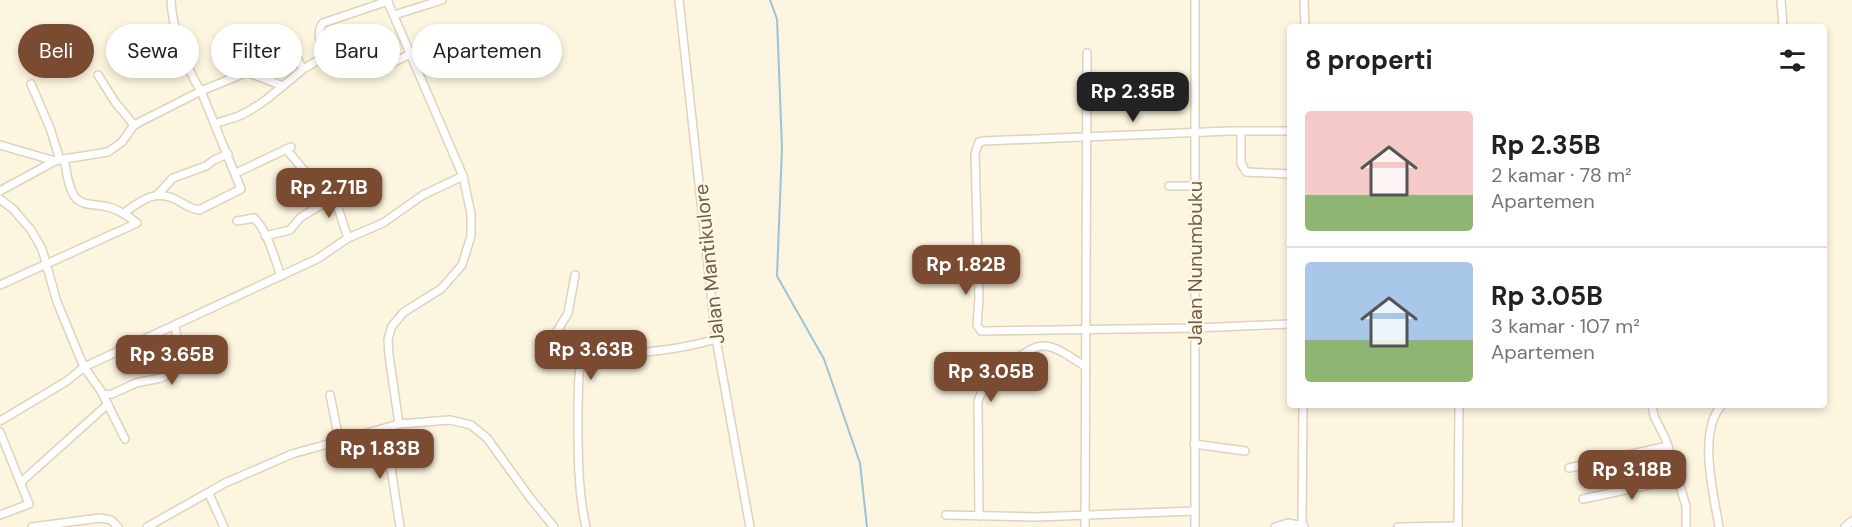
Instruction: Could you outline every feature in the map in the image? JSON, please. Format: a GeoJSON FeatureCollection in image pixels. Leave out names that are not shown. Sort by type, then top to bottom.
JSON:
{"type":"FeatureCollection","features":[{"type":"Feature","properties":{"kind":"street"},"geometry":{"type":"LineString","coordinates":[[394,15],[442,0]]}},
{"type":"Feature","properties":{"kind":"street","name":"Jalan Mantikulore"},"geometry":{"type":"LineString","coordinates":[[679,0],[716,339],[750,527]]}},
{"type":"Feature","properties":{"kind":"street","name":"Jalan Nunumbuku"},"geometry":{"type":"LineString","coordinates":[[1195,0],[1195,527]]}},
{"type":"Feature","properties":{"kind":"street"},"geometry":{"type":"LineString","coordinates":[[1304,0],[1305,24]]}},
{"type":"Feature","properties":{"kind":"street"},"geometry":{"type":"LineString","coordinates":[[1781,0],[1783,24]]}},
{"type":"Feature","properties":{"kind":"street"},"geometry":{"type":"LineString","coordinates":[[124,213],[144,199],[158,194],[170,196],[194,209],[204,209],[241,190],[201,91],[192,78],[185,61],[177,35],[172,1]]}},
{"type":"Feature","properties":{"kind":"street"},"geometry":{"type":"LineString","coordinates":[[215,124],[246,113],[262,104],[303,69],[321,57],[318,37],[323,23],[387,1],[463,176],[471,214],[471,236],[462,265],[441,290],[404,312],[392,326],[388,340],[389,355],[399,424]]}},
{"type":"Feature","properties":{"kind":"street"},"geometry":{"type":"LineString","coordinates":[[1085,527],[1087,53]]}},
{"type":"Feature","properties":{"kind":"street"},"geometry":{"type":"LineString","coordinates":[[400,59],[410,54]]}},
{"type":"Feature","properties":{"kind":"street"},"geometry":{"type":"LineString","coordinates":[[0,191],[59,160],[108,152],[122,142],[134,125],[201,91],[245,74],[252,74],[284,86]]}},
{"type":"Feature","properties":{"kind":"street"},"geometry":{"type":"LineString","coordinates":[[98,75],[115,102],[134,125]]}},
{"type":"Feature","properties":{"kind":"street"},"geometry":{"type":"LineString","coordinates":[[0,285],[137,223],[124,213],[103,205],[90,205],[77,200],[59,160],[50,128],[31,84]]}},
{"type":"Feature","properties":{"kind":"street"},"geometry":{"type":"LineString","coordinates":[[1287,131],[984,141],[979,142],[975,154],[979,330],[997,332],[1287,324]]}},
{"type":"Feature","properties":{"kind":"street"},"geometry":{"type":"LineString","coordinates":[[1240,132],[1241,163],[1246,172],[1287,174]]}},
{"type":"Feature","properties":{"kind":"street"},"geometry":{"type":"LineString","coordinates":[[0,145],[59,160]]}},
{"type":"Feature","properties":{"kind":"street"},"geometry":{"type":"LineString","coordinates":[[236,173],[289,148],[312,180],[327,172],[332,174],[335,197],[348,238]]}},
{"type":"Feature","properties":{"kind":"street"},"geometry":{"type":"LineString","coordinates":[[158,194],[172,178],[206,166],[228,154]]}},
{"type":"Feature","properties":{"kind":"street"},"geometry":{"type":"LineString","coordinates":[[0,421],[67,381],[84,367],[317,259],[348,238],[384,223],[423,195],[463,176]]}},
{"type":"Feature","properties":{"kind":"street"},"geometry":{"type":"LineString","coordinates":[[1169,186],[1196,186]]}},
{"type":"Feature","properties":{"kind":"street"},"geometry":{"type":"LineString","coordinates":[[265,236],[290,230],[301,217],[335,197]]}},
{"type":"Feature","properties":{"kind":"street"},"geometry":{"type":"LineString","coordinates":[[0,199],[13,209],[31,230],[42,249],[57,302],[84,367],[103,395],[125,439]]}},
{"type":"Feature","properties":{"kind":"street"},"geometry":{"type":"LineString","coordinates":[[237,220],[254,218],[265,236],[281,276]]}},
{"type":"Feature","properties":{"kind":"street"},"geometry":{"type":"LineString","coordinates":[[575,275],[568,313],[555,335],[553,346],[556,348],[581,354],[612,354],[653,351],[716,339]]}},
{"type":"Feature","properties":{"kind":"street"},"geometry":{"type":"LineString","coordinates":[[103,395],[112,394],[136,382],[161,378],[169,374],[180,357],[175,325]]}},
{"type":"Feature","properties":{"kind":"street"},"geometry":{"type":"LineString","coordinates":[[979,516],[978,402],[982,392],[1015,359],[1030,349],[1041,346],[1058,348],[1086,367]]}},
{"type":"Feature","properties":{"kind":"street"},"geometry":{"type":"LineString","coordinates":[[581,354],[578,386],[578,445],[581,501],[586,527]]}},
{"type":"Feature","properties":{"kind":"street"},"geometry":{"type":"LineString","coordinates":[[330,395],[339,439]]}},
{"type":"Feature","properties":{"kind":"street"},"geometry":{"type":"LineString","coordinates":[[21,482],[108,404]]}},
{"type":"Feature","properties":{"kind":"street"},"geometry":{"type":"LineString","coordinates":[[1275,527],[1282,524],[1304,526],[1303,408]]}},
{"type":"Feature","properties":{"kind":"street"},"geometry":{"type":"LineString","coordinates":[[1398,527],[1458,526],[1459,408]]}},
{"type":"Feature","properties":{"kind":"street"},"geometry":{"type":"LineString","coordinates":[[1653,408],[1668,446],[1676,479],[1687,509],[1686,527]]}},
{"type":"Feature","properties":{"kind":"street"},"geometry":{"type":"LineString","coordinates":[[1719,408],[1708,442],[1719,527]]}},
{"type":"Feature","properties":{"kind":"street"},"geometry":{"type":"LineString","coordinates":[[147,527],[225,483],[292,454],[399,424],[450,420],[471,425],[487,438],[554,527]]}},
{"type":"Feature","properties":{"kind":"street"},"geometry":{"type":"LineString","coordinates":[[385,429],[400,527]]}},
{"type":"Feature","properties":{"kind":"street"},"geometry":{"type":"LineString","coordinates":[[0,432],[29,504],[0,515]]}},
{"type":"Feature","properties":{"kind":"street"},"geometry":{"type":"LineString","coordinates":[[1194,444],[1245,451]]}},
{"type":"Feature","properties":{"kind":"street"},"geometry":{"type":"LineString","coordinates":[[1569,468],[1668,446]]}},
{"type":"Feature","properties":{"kind":"street"},"geometry":{"type":"LineString","coordinates":[[1583,499],[1676,479]]}},
{"type":"Feature","properties":{"kind":"street"},"geometry":{"type":"LineString","coordinates":[[208,494],[224,527]]}},
{"type":"Feature","properties":{"kind":"street"},"geometry":{"type":"LineString","coordinates":[[946,515],[1084,515],[1195,511]]}},
{"type":"Feature","properties":{"kind":"street"},"geometry":{"type":"LineString","coordinates":[[32,527],[100,518],[111,520],[118,527]]}},
{"type":"Feature","properties":{"kind":"street"},"geometry":{"type":"LineString","coordinates":[[1845,527],[1852,521]]}},
{"type":"Feature","properties":{"kind":"waterway"},"geometry":{"type":"LineString","coordinates":[[770,0],[777,19],[782,148],[777,276],[824,359],[860,463],[867,527]]}}]}
